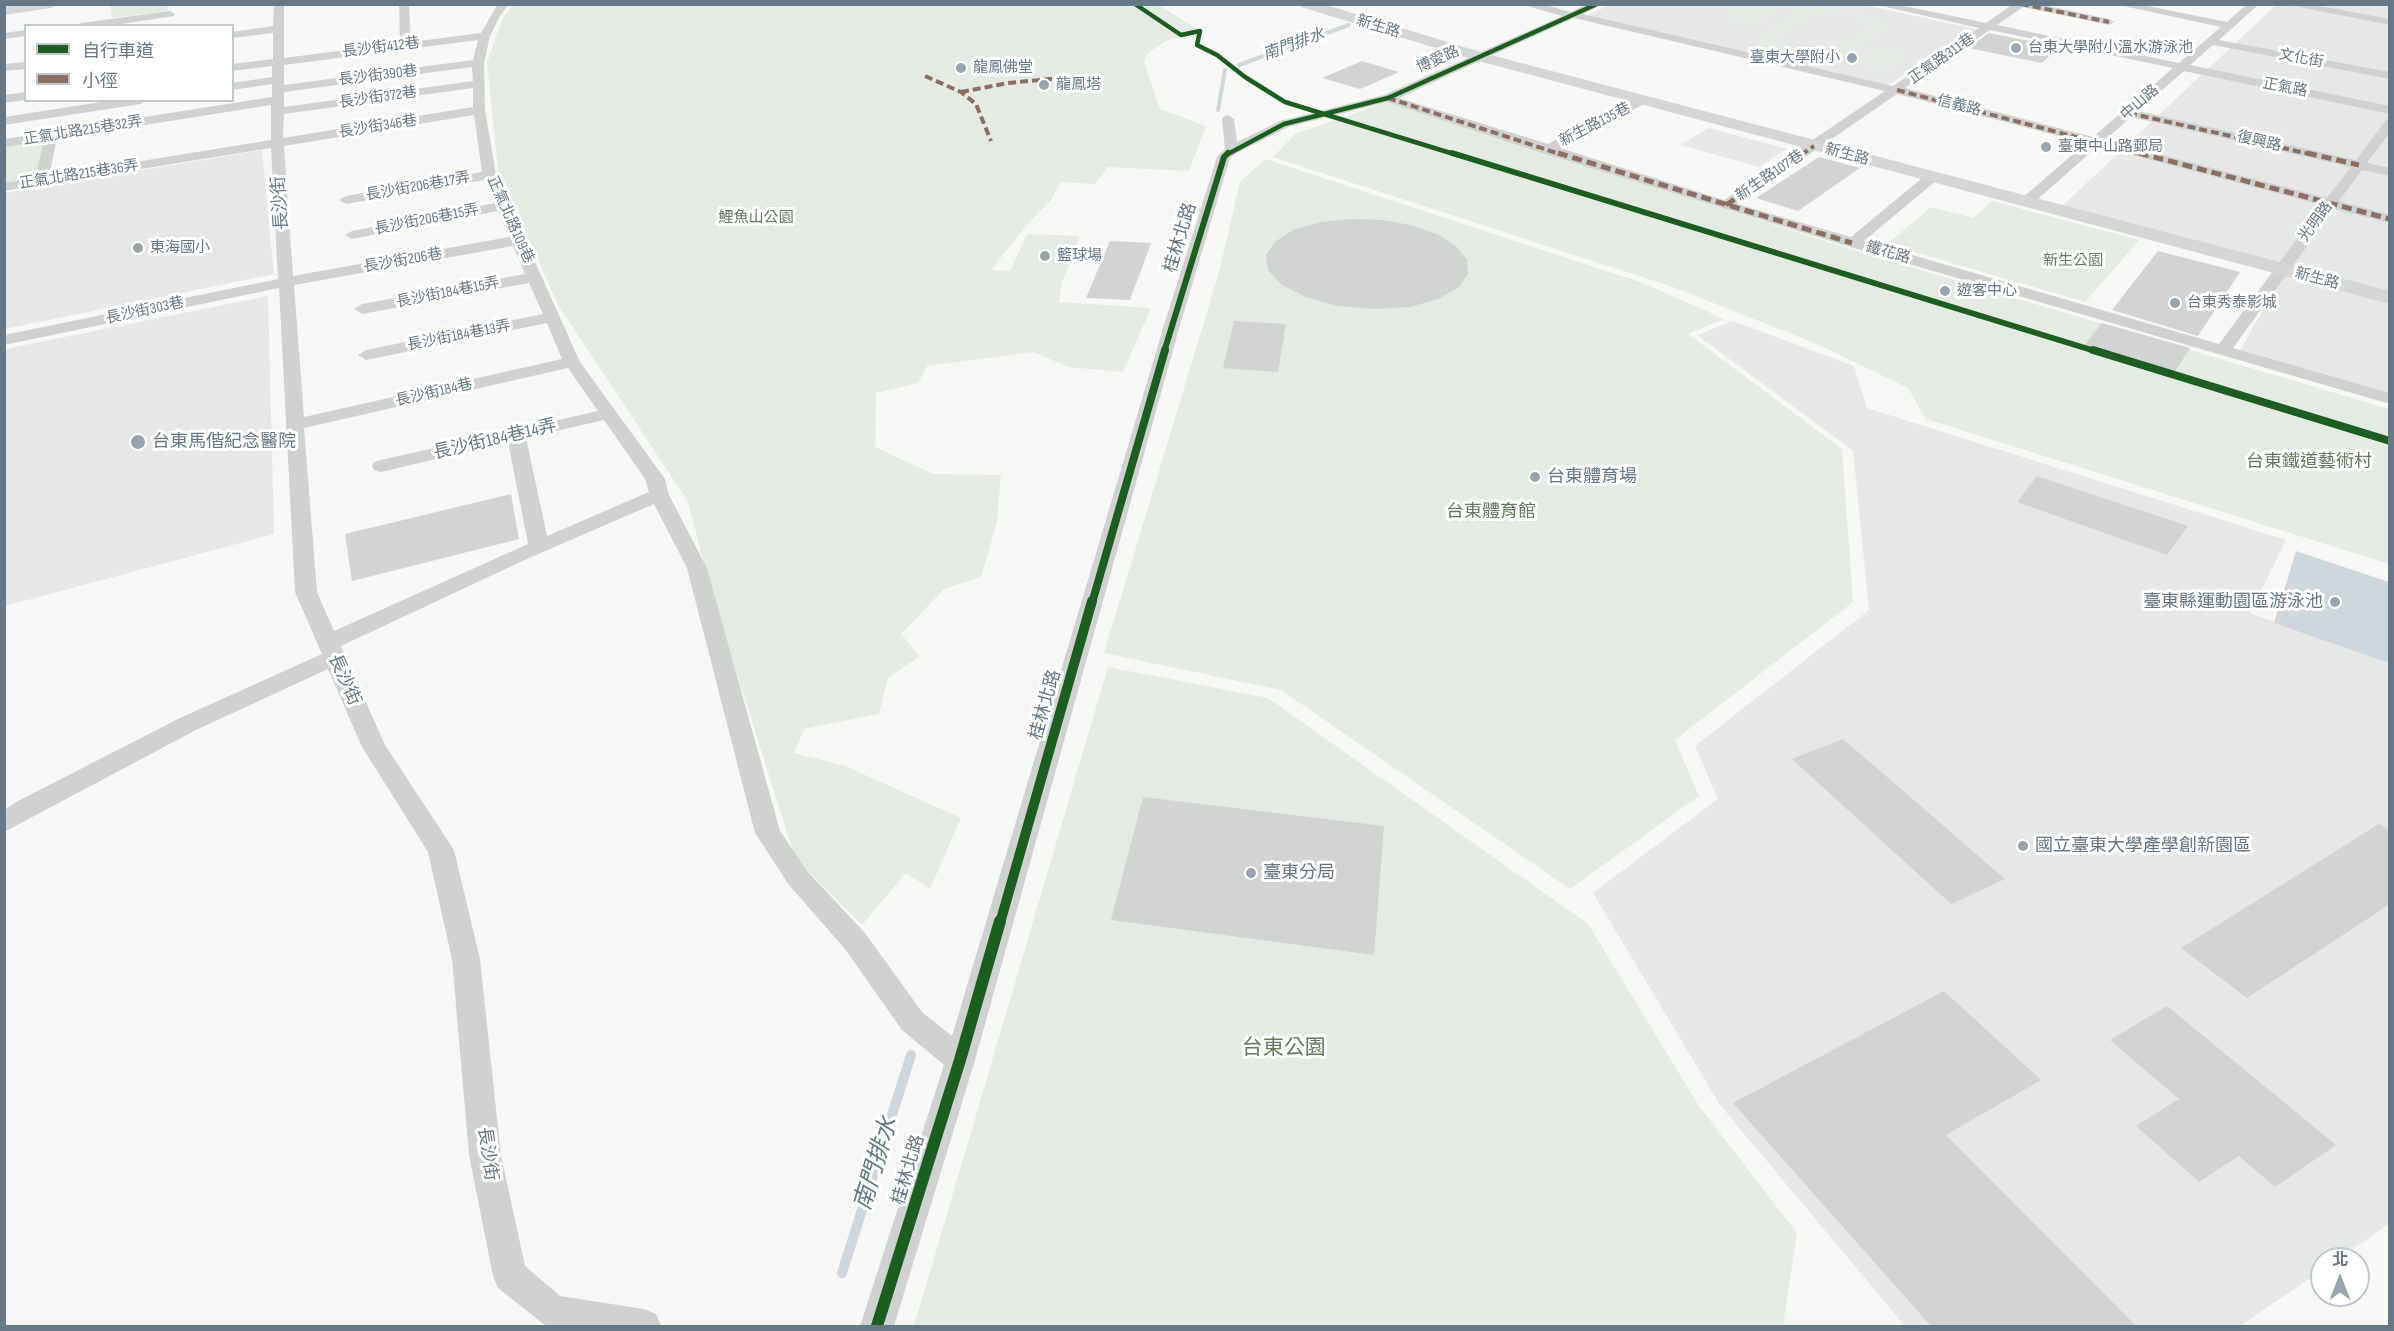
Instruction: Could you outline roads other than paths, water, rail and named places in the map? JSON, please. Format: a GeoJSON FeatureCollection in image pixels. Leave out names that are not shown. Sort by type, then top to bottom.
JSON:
{"type":"FeatureCollection","features":[{"type":"Feature","properties":{"kind":"street"},"geometry":{"type":"LineString","coordinates":[[4,11],[51,4]]}},
{"type":"Feature","properties":{"kind":"street","name":"長沙街"},"geometry":{"type":"LineString","coordinates":[[279,4],[277,143],[297,424],[306,592],[374,747],[441,850],[466,959],[485,1155],[510,1276],[553,1312],[644,1326]]}},
{"type":"Feature","properties":{"kind":"street"},"geometry":{"type":"LineString","coordinates":[[404,4],[406,45]]}},
{"type":"Feature","properties":{"kind":"street","name":"正氣北路109巷"},"geometry":{"type":"LineString","coordinates":[[504,4],[495,15],[484,36],[478,63],[479,110],[489,175],[572,362],[655,479],[659,495],[697,568],[768,833],[798,878],[855,941],[912,1021],[960,1060]]}},
{"type":"Feature","properties":{"kind":"street","name":"新生路"},"geometry":{"type":"LineString","coordinates":[[1306,4],[1481,57],[2390,298]]}},
{"type":"Feature","properties":{"kind":"street","name":"信義路"},"geometry":{"type":"LineString","coordinates":[[1525,4],[1897,90],[2390,219]]}},
{"type":"Feature","properties":{"kind":"street","name":"博愛路"},"geometry":{"type":"LineString","coordinates":[[1232,150],[1284,124],[1389,98],[1597,4]]}},
{"type":"Feature","properties":{"kind":"street","name":"正氣路"},"geometry":{"type":"LineString","coordinates":[[1878,4],[2390,110]]}},
{"type":"Feature","properties":{"kind":"street"},"geometry":{"type":"LineString","coordinates":[[2021,4],[2109,22]]}},
{"type":"Feature","properties":{"kind":"street","name":"正氣路311巷"},"geometry":{"type":"LineString","coordinates":[[1814,146],[2021,4]]}},
{"type":"Feature","properties":{"kind":"street"},"geometry":{"type":"LineString","coordinates":[[2119,4],[2230,26]]}},
{"type":"Feature","properties":{"kind":"street","name":"中山路"},"geometry":{"type":"LineString","coordinates":[[2026,202],[2181,67],[2213,42],[2254,4]]}},
{"type":"Feature","properties":{"kind":"street"},"geometry":{"type":"LineString","coordinates":[[2289,4],[2390,22]]}},
{"type":"Feature","properties":{"kind":"street"},"geometry":{"type":"LineString","coordinates":[[97,24],[170,15]]}},
{"type":"Feature","properties":{"kind":"street"},"geometry":{"type":"LineString","coordinates":[[234,35],[279,29]]}},
{"type":"Feature","properties":{"kind":"street"},"geometry":{"type":"LineString","coordinates":[[4,36],[24,33]]}},
{"type":"Feature","properties":{"kind":"street","name":"長沙街412巷"},"geometry":{"type":"LineString","coordinates":[[234,68],[484,36]]}},
{"type":"Feature","properties":{"kind":"street","name":"文化街"},"geometry":{"type":"LineString","coordinates":[[2213,42],[2390,76]]}},
{"type":"Feature","properties":{"kind":"street","name":"長沙街390巷"},"geometry":{"type":"LineString","coordinates":[[276,102],[478,63]]}},
{"type":"Feature","properties":{"kind":"street"},"geometry":{"type":"LineString","coordinates":[[4,68],[24,65]]}},
{"type":"Feature","properties":{"kind":"street","name":"長沙街372巷"},"geometry":{"type":"LineString","coordinates":[[276,102],[478,84]]}},
{"type":"Feature","properties":{"kind":"street"},"geometry":{"type":"LineString","coordinates":[[234,88],[276,102]]}},
{"type":"Feature","properties":{"kind":"street"},"geometry":{"type":"LineString","coordinates":[[4,99],[24,96]]}},
{"type":"Feature","properties":{"kind":"street","name":"鐵花路"},"geometry":{"type":"LineString","coordinates":[[1389,98],[1547,150],[1852,243],[2390,399]]}},
{"type":"Feature","properties":{"kind":"street","name":"新生路135巷"},"geometry":{"type":"LineString","coordinates":[[1547,150],[1642,100]]}},
{"type":"Feature","properties":{"kind":"street"},"geometry":{"type":"LineString","coordinates":[[4,121],[128,102]]}},
{"type":"Feature","properties":{"kind":"street"},"geometry":{"type":"LineString","coordinates":[[161,118],[165,102]]}},
{"type":"Feature","properties":{"kind":"street","name":"正氣北路215巷32弄"},"geometry":{"type":"LineString","coordinates":[[4,143],[276,102]]}},
{"type":"Feature","properties":{"kind":"street","name":"長沙街346巷"},"geometry":{"type":"LineString","coordinates":[[153,163],[479,110]]}},
{"type":"Feature","properties":{"kind":"street","name":"復興路"},"geometry":{"type":"LineString","coordinates":[[2129,113],[2390,172]]}},
{"type":"Feature","properties":{"kind":"street"},"geometry":{"type":"LineString","coordinates":[[1228,119],[1232,150]]}},
{"type":"Feature","properties":{"kind":"street","name":"光明路"},"geometry":{"type":"LineString","coordinates":[[2222,351],[2390,123]]}},
{"type":"Feature","properties":{"kind":"street"},"geometry":{"type":"LineString","coordinates":[[41,181],[54,150],[51,136]]}},
{"type":"Feature","properties":{"kind":"street","name":"新生路107巷"},"geometry":{"type":"LineString","coordinates":[[1726,205],[1814,146]]}},
{"type":"Feature","properties":{"kind":"street","name":"桂林北路"},"geometry":{"type":"LineString","coordinates":[[877,1326],[960,1060],[1176,314],[1224,157],[1232,150]]}},
{"type":"Feature","properties":{"kind":"street","name":"正氣北路215巷36弄"},"geometry":{"type":"LineString","coordinates":[[4,187],[153,163]]}},
{"type":"Feature","properties":{"kind":"street","name":"長沙街206巷17弄"},"geometry":{"type":"LineString","coordinates":[[346,200],[489,175]]}},
{"type":"Feature","properties":{"kind":"street"},"geometry":{"type":"LineString","coordinates":[[1852,243],[1932,177]]}},
{"type":"Feature","properties":{"kind":"street","name":"長沙街206巷15弄"},"geometry":{"type":"LineString","coordinates":[[352,234],[502,206]]}},
{"type":"Feature","properties":{"kind":"street","name":"長沙街206巷"},"geometry":{"type":"LineString","coordinates":[[286,282],[519,240]]}},
{"type":"Feature","properties":{"kind":"street","name":"長沙街184巷15弄"},"geometry":{"type":"LineString","coordinates":[[362,309],[535,277]]}},
{"type":"Feature","properties":{"kind":"street","name":"長沙街303巷"},"geometry":{"type":"LineString","coordinates":[[4,340],[286,282]]}},
{"type":"Feature","properties":{"kind":"street","name":"長沙街184巷13弄"},"geometry":{"type":"LineString","coordinates":[[366,355],[553,317]]}},
{"type":"Feature","properties":{"kind":"street","name":"長沙街184巷"},"geometry":{"type":"LineString","coordinates":[[297,424],[572,362]]}},
{"type":"Feature","properties":{"kind":"street","name":"長沙街184巷14弄"},"geometry":{"type":"LineString","coordinates":[[381,466],[609,414]]}},
{"type":"Feature","properties":{"kind":"street"},"geometry":{"type":"LineString","coordinates":[[516,435],[539,547]]}},
{"type":"Feature","properties":{"kind":"street"},"geometry":{"type":"LineString","coordinates":[[4,823],[27,808],[331,650],[539,547],[659,495]]}},
{"type":"Feature","properties":{"kind":"waterway","name":"南門排水"},"geometry":{"type":"LineString","coordinates":[[1239,65],[1349,25]]}},
{"type":"Feature","properties":{"kind":"waterway","name":"南門排水"},"geometry":{"type":"LineString","coordinates":[[1218,110],[1225,70]]}},
{"type":"Feature","properties":{"kind":"waterway","name":"南門排水"},"geometry":{"type":"LineString","coordinates":[[842,1273],[911,1055]]}},
{"type":"Feature","properties":{"kind":"place","name":"台東大學附小溫水游泳池"},"geometry":{"type":"Point","coordinates":[2016,48]}},
{"type":"Feature","properties":{"kind":"place","name":"臺東大學附小"},"geometry":{"type":"Point","coordinates":[1852,58]}},
{"type":"Feature","properties":{"kind":"place","name":"龍鳳佛堂"},"geometry":{"type":"Point","coordinates":[961,68]}},
{"type":"Feature","properties":{"kind":"place","name":"龍鳳塔"},"geometry":{"type":"Point","coordinates":[1044,85]}},
{"type":"Feature","properties":{"kind":"place","name":"臺東中山路郵局"},"geometry":{"type":"Point","coordinates":[2046,147]}},
{"type":"Feature","properties":{"kind":"place","name":"東海國小"},"geometry":{"type":"Point","coordinates":[138,248]}},
{"type":"Feature","properties":{"kind":"place","name":"籃球場"},"geometry":{"type":"Point","coordinates":[1045,256]}},
{"type":"Feature","properties":{"kind":"place","name":"遊客中心"},"geometry":{"type":"Point","coordinates":[1945,291]}},
{"type":"Feature","properties":{"kind":"place","name":"台東秀泰影城"},"geometry":{"type":"Point","coordinates":[2175,303]}},
{"type":"Feature","properties":{"kind":"place","name":"台東馬偕紀念醫院"},"geometry":{"type":"Point","coordinates":[138,442]}},
{"type":"Feature","properties":{"kind":"place","name":"台東體育場"},"geometry":{"type":"Point","coordinates":[1535,477]}},
{"type":"Feature","properties":{"kind":"place","name":"臺東縣運動園區游泳池"},"geometry":{"type":"Point","coordinates":[2335,602]}},
{"type":"Feature","properties":{"kind":"place","name":"國立臺東大學產學創新園區"},"geometry":{"type":"Point","coordinates":[2023,846]}},
{"type":"Feature","properties":{"kind":"place","name":"臺東分局"},"geometry":{"type":"Point","coordinates":[1251,873]}},
{"type":"Feature","properties":{"kind":"park label","name":"鯉魚山公園"},"geometry":{"type":"Point","coordinates":[756,218]}},
{"type":"Feature","properties":{"kind":"park label","name":"新生公園"},"geometry":{"type":"Point","coordinates":[2073,261]}},
{"type":"Feature","properties":{"kind":"park label","name":"台東鐵道藝術村"},"geometry":{"type":"Point","coordinates":[2309,462]}},
{"type":"Feature","properties":{"kind":"park label","name":"台東體育館"},"geometry":{"type":"Point","coordinates":[1491,512]}},
{"type":"Feature","properties":{"kind":"park label","name":"台東公園"},"geometry":{"type":"Point","coordinates":[1284,1049]}}]}
